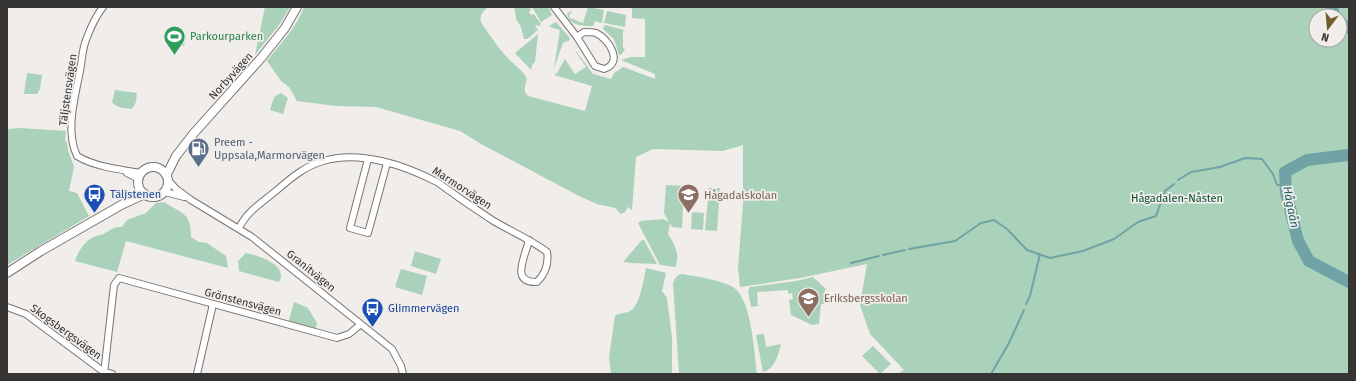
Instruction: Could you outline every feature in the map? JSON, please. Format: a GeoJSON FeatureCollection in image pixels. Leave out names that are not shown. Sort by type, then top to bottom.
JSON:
{"type":"FeatureCollection","features":[{"type":"Feature","properties":{"kind":"street","name":"Täljstensvägen"},"geometry":{"type":"LineString","coordinates":[[103,7],[91,27],[85,43],[74,104],[72,124],[73,146],[77,156],[81,159],[122,170],[140,180]]}},
{"type":"Feature","properties":{"kind":"street","name":"Norbyvägen"},"geometry":{"type":"LineString","coordinates":[[167,177],[176,156],[194,133],[262,57],[285,28],[298,7]]}},
{"type":"Feature","properties":{"kind":"street"},"geometry":{"type":"LineString","coordinates":[[554,7],[596,66],[604,69],[612,64],[613,53],[611,48],[600,35],[584,32],[576,37]]}},
{"type":"Feature","properties":{"kind":"street","name":"Norbyvägen"},"geometry":{"type":"LineString","coordinates":[[159,168],[176,156]]}},
{"type":"Feature","properties":{"kind":"street","name":"Marmorvägen"},"geometry":{"type":"LineString","coordinates":[[239,228],[246,215],[298,173],[309,166],[322,161],[347,157],[387,163],[416,172],[438,183],[509,231],[528,240],[547,252],[547,269],[538,282],[527,282],[522,278],[521,272],[528,240]]}},
{"type":"Feature","properties":{"kind":"street"},"geometry":{"type":"LineString","coordinates":[[368,159],[350,228],[368,233],[387,163]]}},
{"type":"Feature","properties":{"kind":"street"},"geometry":{"type":"LineString","coordinates":[[123,204],[148,168],[154,167],[163,170],[167,177],[168,186],[165,192],[157,197],[152,197],[145,194],[140,180]]}},
{"type":"Feature","properties":{"kind":"street","name":"Granitvägen"},"geometry":{"type":"LineString","coordinates":[[167,177],[176,189],[191,200],[252,237],[360,325],[392,349],[401,366],[403,374]]}},
{"type":"Feature","properties":{"kind":"street","name":"Granitvägen"},"geometry":{"type":"LineString","coordinates":[[165,192],[191,200]]}},
{"type":"Feature","properties":{"kind":"street"},"geometry":{"type":"LineString","coordinates":[[7,273],[41,251],[123,204],[145,194]]}},
{"type":"Feature","properties":{"kind":"street","name":"Grönstensvägen"},"geometry":{"type":"LineString","coordinates":[[104,373],[114,285],[119,278],[337,338],[349,334],[360,325]]}},
{"type":"Feature","properties":{"kind":"street"},"geometry":{"type":"LineString","coordinates":[[197,374],[212,304]]}},
{"type":"Feature","properties":{"kind":"street","name":"Skogsbergsvägen"},"geometry":{"type":"LineString","coordinates":[[7,307],[26,314],[104,373],[112,374]]}},
{"type":"Feature","properties":{"kind":"green space"},"geometry":{"type":"Polygon","coordinates":[[[265,7],[290,7],[279,25],[255,55],[265,7]]]}},
{"type":"Feature","properties":{"kind":"green space","name":"Hågadalen-Nåsten"},"geometry":{"type":"Polygon","coordinates":[[[304,7],[489,7],[482,13],[481,22],[503,53],[527,78],[525,85],[526,94],[528,96],[585,111],[592,86],[554,75],[557,73],[565,59],[575,74],[586,67],[575,51],[593,74],[611,79],[614,73],[623,67],[655,79],[655,74],[621,60],[631,57],[645,57],[645,19],[632,18],[632,7],[1349,7],[1349,374],[897,374],[904,370],[870,334],[860,305],[867,264],[800,278],[740,287],[738,268],[743,204],[743,145],[723,151],[653,149],[636,157],[632,210],[628,207],[625,212],[621,214],[615,208],[597,204],[581,197],[481,144],[460,131],[376,107],[336,106],[297,101],[289,87],[281,81],[267,61],[297,21],[304,7]]]}},
{"type":"Feature","properties":{"kind":"green space"},"geometry":{"type":"Polygon","coordinates":[[[513,7],[529,7],[531,10],[529,12],[531,15],[534,14],[541,24],[539,26],[535,26],[538,30],[527,39],[524,39],[513,7]]]}},
{"type":"Feature","properties":{"kind":"green space"},"geometry":{"type":"Polygon","coordinates":[[[532,7],[548,7],[552,15],[541,22],[532,7]]]}},
{"type":"Feature","properties":{"kind":"green space"},"geometry":{"type":"Polygon","coordinates":[[[588,7],[604,10],[602,23],[595,21],[593,26],[577,24],[571,21],[567,14],[571,11],[572,12],[569,15],[570,18],[583,23],[588,7]]]}},
{"type":"Feature","properties":{"kind":"green space"},"geometry":{"type":"Polygon","coordinates":[[[607,11],[626,15],[625,27],[604,23],[607,11]]]}},
{"type":"Feature","properties":{"kind":"green space"},"geometry":{"type":"Polygon","coordinates":[[[556,22],[570,40],[563,43],[554,68],[560,30],[549,26],[556,22]]]}},
{"type":"Feature","properties":{"kind":"green space"},"geometry":{"type":"Polygon","coordinates":[[[605,25],[624,30],[623,48],[625,49],[621,55],[619,55],[614,39],[603,29],[605,25]]]}},
{"type":"Feature","properties":{"kind":"green space"},"geometry":{"type":"Polygon","coordinates":[[[169,31],[186,35],[184,46],[167,43],[169,31]]]}},
{"type":"Feature","properties":{"kind":"green space"},"geometry":{"type":"Polygon","coordinates":[[[538,34],[535,62],[532,65],[531,70],[515,53],[538,34]]]}},
{"type":"Feature","properties":{"kind":"green space"},"geometry":{"type":"Polygon","coordinates":[[[27,73],[42,75],[40,89],[37,94],[24,94],[27,73]]]}},
{"type":"Feature","properties":{"kind":"green space"},"geometry":{"type":"Polygon","coordinates":[[[115,90],[137,93],[136,102],[131,109],[118,107],[112,102],[115,90]]]}},
{"type":"Feature","properties":{"kind":"green space"},"geometry":{"type":"Polygon","coordinates":[[[281,93],[288,98],[283,114],[270,110],[274,97],[281,93]]]}},
{"type":"Feature","properties":{"kind":"green space"},"geometry":{"type":"Polygon","coordinates":[[[20,128],[66,131],[65,141],[67,142],[74,167],[69,191],[77,193],[89,216],[7,265],[7,129],[20,128]]]}},
{"type":"Feature","properties":{"kind":"green space"},"geometry":{"type":"Polygon","coordinates":[[[666,185],[684,186],[682,228],[672,227],[670,223],[668,234],[677,254],[677,263],[675,267],[660,265],[638,223],[641,221],[663,219],[669,222],[664,213],[666,185]]]}},
{"type":"Feature","properties":{"kind":"green space"},"geometry":{"type":"Polygon","coordinates":[[[709,188],[720,188],[717,231],[705,230],[709,188]]]}},
{"type":"Feature","properties":{"kind":"green space"},"geometry":{"type":"Polygon","coordinates":[[[164,202],[187,218],[191,229],[191,237],[199,242],[207,243],[226,256],[228,268],[126,241],[117,272],[75,261],[78,253],[92,238],[114,228],[122,227],[127,220],[146,213],[156,203],[164,202]]]}},
{"type":"Feature","properties":{"kind":"green space"},"geometry":{"type":"Polygon","coordinates":[[[692,212],[704,213],[703,230],[691,229],[692,212]]]}},
{"type":"Feature","properties":{"kind":"green space"},"geometry":{"type":"Polygon","coordinates":[[[642,240],[644,240],[657,264],[623,262],[642,240]]]}},
{"type":"Feature","properties":{"kind":"green space"},"geometry":{"type":"Polygon","coordinates":[[[415,251],[441,259],[436,274],[411,266],[415,251]]]}},
{"type":"Feature","properties":{"kind":"green space"},"geometry":{"type":"Polygon","coordinates":[[[246,253],[256,255],[277,266],[281,275],[279,282],[239,271],[238,261],[246,253]]]}},
{"type":"Feature","properties":{"kind":"green space"},"geometry":{"type":"Polygon","coordinates":[[[646,268],[666,273],[662,291],[667,298],[672,338],[672,374],[611,374],[609,357],[615,316],[630,311],[636,304],[641,291],[646,268]]]}},
{"type":"Feature","properties":{"kind":"green space"},"geometry":{"type":"Polygon","coordinates":[[[401,269],[427,276],[422,295],[395,287],[401,269]]]}},
{"type":"Feature","properties":{"kind":"green space"},"geometry":{"type":"Polygon","coordinates":[[[683,274],[722,282],[733,287],[739,293],[748,314],[751,327],[757,374],[679,374],[673,283],[676,277],[683,274]]]}},
{"type":"Feature","properties":{"kind":"green space"},"geometry":{"type":"Polygon","coordinates":[[[813,277],[827,290],[825,290],[824,304],[821,304],[819,324],[812,325],[791,315],[789,300],[793,299],[792,293],[788,294],[788,290],[757,292],[758,306],[751,307],[748,291],[750,287],[796,281],[813,277]]]}},
{"type":"Feature","properties":{"kind":"green space"},"geometry":{"type":"Polygon","coordinates":[[[294,302],[308,308],[317,323],[315,332],[288,324],[294,302]]]}},
{"type":"Feature","properties":{"kind":"green space"},"geometry":{"type":"Polygon","coordinates":[[[764,334],[766,347],[781,344],[773,365],[763,372],[756,335],[764,334]]]}},
{"type":"Feature","properties":{"kind":"green space"},"geometry":{"type":"Polygon","coordinates":[[[873,346],[891,364],[880,374],[862,356],[873,346]]]}},
{"type":"Feature","properties":{"kind":"waterway","name":"Hågaån"},"geometry":{"type":"LineString","coordinates":[[1349,155],[1307,160],[1285,172],[1286,192],[1298,241],[1309,261],[1349,282]]}},
{"type":"Feature","properties":{"kind":"waterway"},"geometry":{"type":"LineString","coordinates":[[1178,180],[1191,172],[1220,167],[1245,158],[1262,159],[1273,174],[1277,185],[1286,185]]}},
{"type":"Feature","properties":{"kind":"waterway"},"geometry":{"type":"LineString","coordinates":[[909,249],[955,241],[981,223],[994,220],[1007,229],[1027,250],[1050,258],[1083,251],[1114,239],[1138,222],[1156,216],[1165,191],[1174,184]]}},
{"type":"Feature","properties":{"kind":"waterway"},"geometry":{"type":"LineString","coordinates":[[883,255],[905,250]]}},
{"type":"Feature","properties":{"kind":"waterway"},"geometry":{"type":"LineString","coordinates":[[1026,304],[1030,296],[1040,254]]}},
{"type":"Feature","properties":{"kind":"waterway"},"geometry":{"type":"LineString","coordinates":[[851,263],[879,256]]}},
{"type":"Feature","properties":{"kind":"waterway"},"geometry":{"type":"LineString","coordinates":[[991,374],[1009,343],[1024,310]]}},
{"type":"Feature","properties":{"kind":"place","name":"Parkourparken"},"geometry":{"type":"Point","coordinates":[174,56]}},
{"type":"Feature","properties":{"kind":"place","name":"Preem - Uppsala,Marmorvägen"},"geometry":{"type":"Point","coordinates":[199,168]}},
{"type":"Feature","properties":{"kind":"place","name":"Täljstenen"},"geometry":{"type":"Point","coordinates":[94,214]}},
{"type":"Feature","properties":{"kind":"place","name":"Hågadalskolan"},"geometry":{"type":"Point","coordinates":[688,214]}},
{"type":"Feature","properties":{"kind":"place","name":"Eriksbergsskolan"},"geometry":{"type":"Point","coordinates":[808,318]}},
{"type":"Feature","properties":{"kind":"place","name":"Glimmervägen"},"geometry":{"type":"Point","coordinates":[373,328]}}]}
